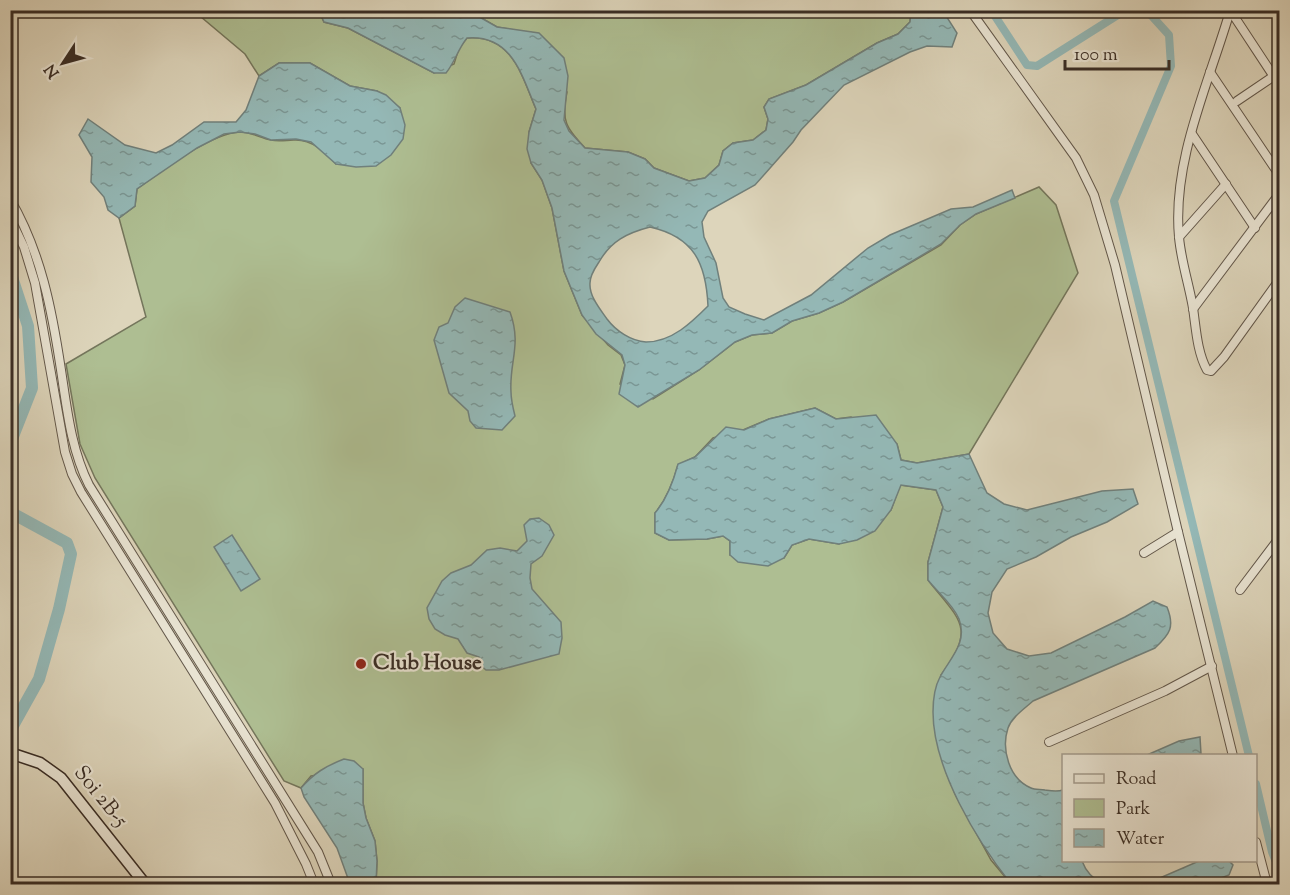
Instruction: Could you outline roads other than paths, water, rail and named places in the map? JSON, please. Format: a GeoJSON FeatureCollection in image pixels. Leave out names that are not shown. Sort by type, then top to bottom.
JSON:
{"type":"FeatureCollection","features":[{"type":"Feature","properties":{"kind":"street"},"geometry":{"type":"LineString","coordinates":[[970,10],[1076,158],[1094,195],[1115,265],[1233,754]]}},
{"type":"Feature","properties":{"kind":"street"},"geometry":{"type":"LineString","coordinates":[[1230,11],[1210,72],[1180,183],[1179,237],[1195,326],[1207,370],[1211,371],[1224,357],[1280,279]]}},
{"type":"Feature","properties":{"kind":"street"},"geometry":{"type":"LineString","coordinates":[[1230,11],[1276,74],[1280,86]]}},
{"type":"Feature","properties":{"kind":"street"},"geometry":{"type":"LineString","coordinates":[[1210,72],[1280,176]]}},
{"type":"Feature","properties":{"kind":"street"},"geometry":{"type":"LineString","coordinates":[[1237,101],[1276,74]]}},
{"type":"Feature","properties":{"kind":"street"},"geometry":{"type":"LineString","coordinates":[[1192,134],[1255,228]]}},
{"type":"Feature","properties":{"kind":"street"},"geometry":{"type":"LineString","coordinates":[[1179,237],[1226,184]]}},
{"type":"Feature","properties":{"kind":"street"},"geometry":{"type":"LineString","coordinates":[[1193,309],[1280,193]]}},
{"type":"Feature","properties":{"kind":"street"},"geometry":{"type":"LineString","coordinates":[[10,199],[26,229],[40,266],[61,368],[68,422],[81,469],[318,852],[331,885]]}},
{"type":"Feature","properties":{"kind":"street"},"geometry":{"type":"LineString","coordinates":[[10,218],[24,247],[35,283],[65,452],[72,474],[87,502],[275,803],[314,885]]}},
{"type":"Feature","properties":{"kind":"street"},"geometry":{"type":"LineString","coordinates":[[1144,553],[1178,532]]}},
{"type":"Feature","properties":{"kind":"street"},"geometry":{"type":"LineString","coordinates":[[1240,590],[1280,537]]}},
{"type":"Feature","properties":{"kind":"street"},"geometry":{"type":"LineString","coordinates":[[1049,742],[1165,691],[1212,666]]}},
{"type":"Feature","properties":{"kind":"street","name":"Soi 2B-5"},"geometry":{"type":"LineString","coordinates":[[10,753],[40,763],[61,778],[145,885]]}},
{"type":"Feature","properties":{"kind":"street"},"geometry":{"type":"LineString","coordinates":[[1257,846],[1268,885]]}},
{"type":"Feature","properties":{"kind":"water"},"geometry":{"type":"Polygon","coordinates":[[[319,11],[447,11],[476,15],[497,27],[539,33],[564,58],[568,76],[564,120],[569,131],[585,148],[628,152],[645,159],[654,168],[689,181],[705,178],[719,165],[723,151],[733,143],[753,140],[766,130],[768,119],[764,107],[769,99],[806,85],[877,43],[898,34],[910,22],[911,11],[943,11],[957,33],[952,47],[927,46],[844,85],[801,130],[755,185],[708,211],[702,222],[704,237],[716,263],[723,298],[729,307],[764,320],[811,295],[868,248],[890,235],[951,209],[973,207],[1012,190],[1015,198],[976,214],[960,225],[941,244],[843,302],[819,313],[792,321],[772,333],[752,335],[735,342],[699,370],[638,407],[619,394],[625,365],[622,355],[596,334],[582,315],[564,271],[552,208],[527,149],[536,109],[520,71],[505,50],[495,43],[467,38],[446,73],[434,73],[348,28],[324,22],[319,11]],[[650,227],[620,239],[604,255],[591,277],[591,293],[607,319],[624,335],[635,340],[655,341],[673,335],[708,306],[704,277],[695,254],[687,245],[665,232],[650,227]]]}},
{"type":"Feature","properties":{"kind":"water"},"geometry":{"type":"Polygon","coordinates":[[[279,63],[310,63],[350,86],[386,95],[400,108],[405,125],[403,139],[391,155],[376,166],[356,167],[336,164],[311,142],[296,139],[271,140],[255,134],[240,132],[224,134],[197,148],[137,189],[135,206],[119,218],[108,210],[104,197],[91,182],[92,157],[79,135],[88,119],[125,145],[156,153],[172,145],[204,122],[236,122],[246,110],[259,76],[279,63]]]}},
{"type":"Feature","properties":{"kind":"water"},"geometry":{"type":"Polygon","coordinates":[[[465,298],[510,312],[515,334],[511,392],[515,416],[502,430],[476,428],[470,421],[468,411],[449,393],[434,340],[439,327],[448,323],[455,307],[465,298]]]}},
{"type":"Feature","properties":{"kind":"water"},"geometry":{"type":"Polygon","coordinates":[[[815,408],[836,419],[876,415],[897,444],[901,460],[917,463],[969,454],[987,493],[1004,504],[1027,510],[1102,491],[1133,489],[1138,504],[1107,522],[1007,569],[992,592],[988,613],[993,633],[1007,649],[1029,656],[1051,653],[1153,601],[1167,607],[1171,620],[1170,630],[1155,648],[1033,701],[1012,720],[1006,736],[1006,754],[1012,771],[1023,784],[1033,789],[1062,790],[1062,862],[1082,862],[1090,875],[1103,884],[1011,884],[971,826],[949,780],[940,757],[935,734],[933,703],[938,681],[960,643],[961,628],[953,608],[928,580],[928,562],[943,507],[936,490],[901,485],[891,510],[875,531],[857,540],[839,544],[809,539],[792,545],[784,558],[768,566],[738,562],[730,555],[730,541],[723,536],[707,539],[669,540],[655,533],[655,513],[669,490],[678,464],[695,457],[726,427],[744,430],[769,419],[815,408]]]}},
{"type":"Feature","properties":{"kind":"water"},"geometry":{"type":"Polygon","coordinates":[[[539,518],[549,525],[554,535],[542,556],[531,564],[530,578],[532,589],[561,622],[562,638],[559,654],[499,670],[486,670],[479,664],[479,657],[467,653],[458,639],[435,629],[429,619],[427,608],[442,581],[451,573],[471,565],[487,550],[500,548],[517,551],[527,541],[524,525],[530,519],[539,518]]]}},
{"type":"Feature","properties":{"kind":"water"},"geometry":{"type":"Polygon","coordinates":[[[232,535],[260,579],[241,591],[214,547],[232,535]]]}},
{"type":"Feature","properties":{"kind":"water"},"geometry":{"type":"Polygon","coordinates":[[[1200,737],[1201,754],[1149,754],[1179,741],[1200,737]]]}},
{"type":"Feature","properties":{"kind":"water"},"geometry":{"type":"Polygon","coordinates":[[[344,759],[354,761],[363,769],[363,803],[375,841],[376,884],[350,884],[337,848],[304,797],[301,788],[321,771],[344,759]]]}},
{"type":"Feature","properties":{"kind":"water"},"geometry":{"type":"Polygon","coordinates":[[[1197,862],[1230,862],[1233,865],[1229,875],[1205,884],[1146,884],[1197,862]]]}},
{"type":"Feature","properties":{"kind":"waterway"},"geometry":{"type":"LineString","coordinates":[[991,10],[1027,65],[1037,66],[1124,11],[1150,14],[1169,35],[1171,66],[1114,201],[1249,754]]}},
{"type":"Feature","properties":{"kind":"waterway"},"geometry":{"type":"LineString","coordinates":[[10,271],[28,326],[32,388],[10,444]]}},
{"type":"Feature","properties":{"kind":"waterway"},"geometry":{"type":"LineString","coordinates":[[10,512],[67,543],[71,554],[59,609],[39,679],[10,731]]}},
{"type":"Feature","properties":{"kind":"waterway"},"geometry":{"type":"LineString","coordinates":[[1257,788],[1272,852],[1280,872]]}},
{"type":"Feature","properties":{"kind":"place","name":"Club House"},"geometry":{"type":"Point","coordinates":[361,664]}}]}
